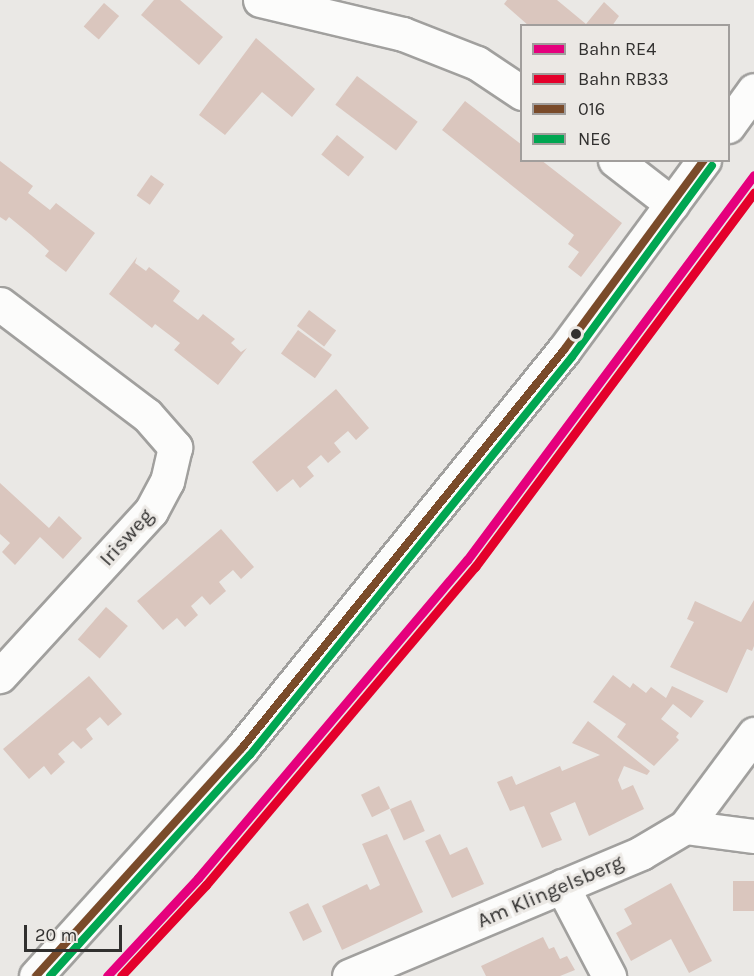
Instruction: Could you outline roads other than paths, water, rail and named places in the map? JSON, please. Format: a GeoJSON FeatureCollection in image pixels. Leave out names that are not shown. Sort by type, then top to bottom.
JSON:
{"type":"FeatureCollection","features":[{"type":"Feature","properties":{"kind":"street"},"geometry":{"type":"LineString","coordinates":[[260,0],[328,9],[403,34],[477,63],[520,92]]}},
{"type":"Feature","properties":{"kind":"street"},"geometry":{"type":"LineString","coordinates":[[730,125],[754,90]]}},
{"type":"Feature","properties":{"kind":"street"},"geometry":{"type":"LineString","coordinates":[[618,162],[672,204]]}},
{"type":"Feature","properties":{"kind":"street"},"geometry":{"type":"LineString","coordinates":[[36,976],[242,748],[564,350],[703,162]]}},
{"type":"Feature","properties":{"kind":"street","name":"Irisweg"},"geometry":{"type":"LineString","coordinates":[[0,304],[147,415],[175,447],[167,481],[152,511],[0,676]]}},
{"type":"Feature","properties":{"kind":"street"},"geometry":{"type":"LineString","coordinates":[[754,734],[685,827],[754,836]]}},
{"type":"Feature","properties":{"kind":"street","name":"Am Klingelsberg"},"geometry":{"type":"LineString","coordinates":[[353,975],[641,853],[685,827]]}},
{"type":"Feature","properties":{"kind":"street"},"geometry":{"type":"LineString","coordinates":[[562,886],[609,976]]}},
{"type":"Feature","properties":{"kind":"rail line","name":"RE4"},"geometry":{"type":"LineString","coordinates":[[107,976],[198,878],[467,560],[754,175]]}},
{"type":"Feature","properties":{"kind":"rail line","name":"RB33"},"geometry":{"type":"LineString","coordinates":[[121,976],[206,885],[475,567],[754,193]]}}]}
